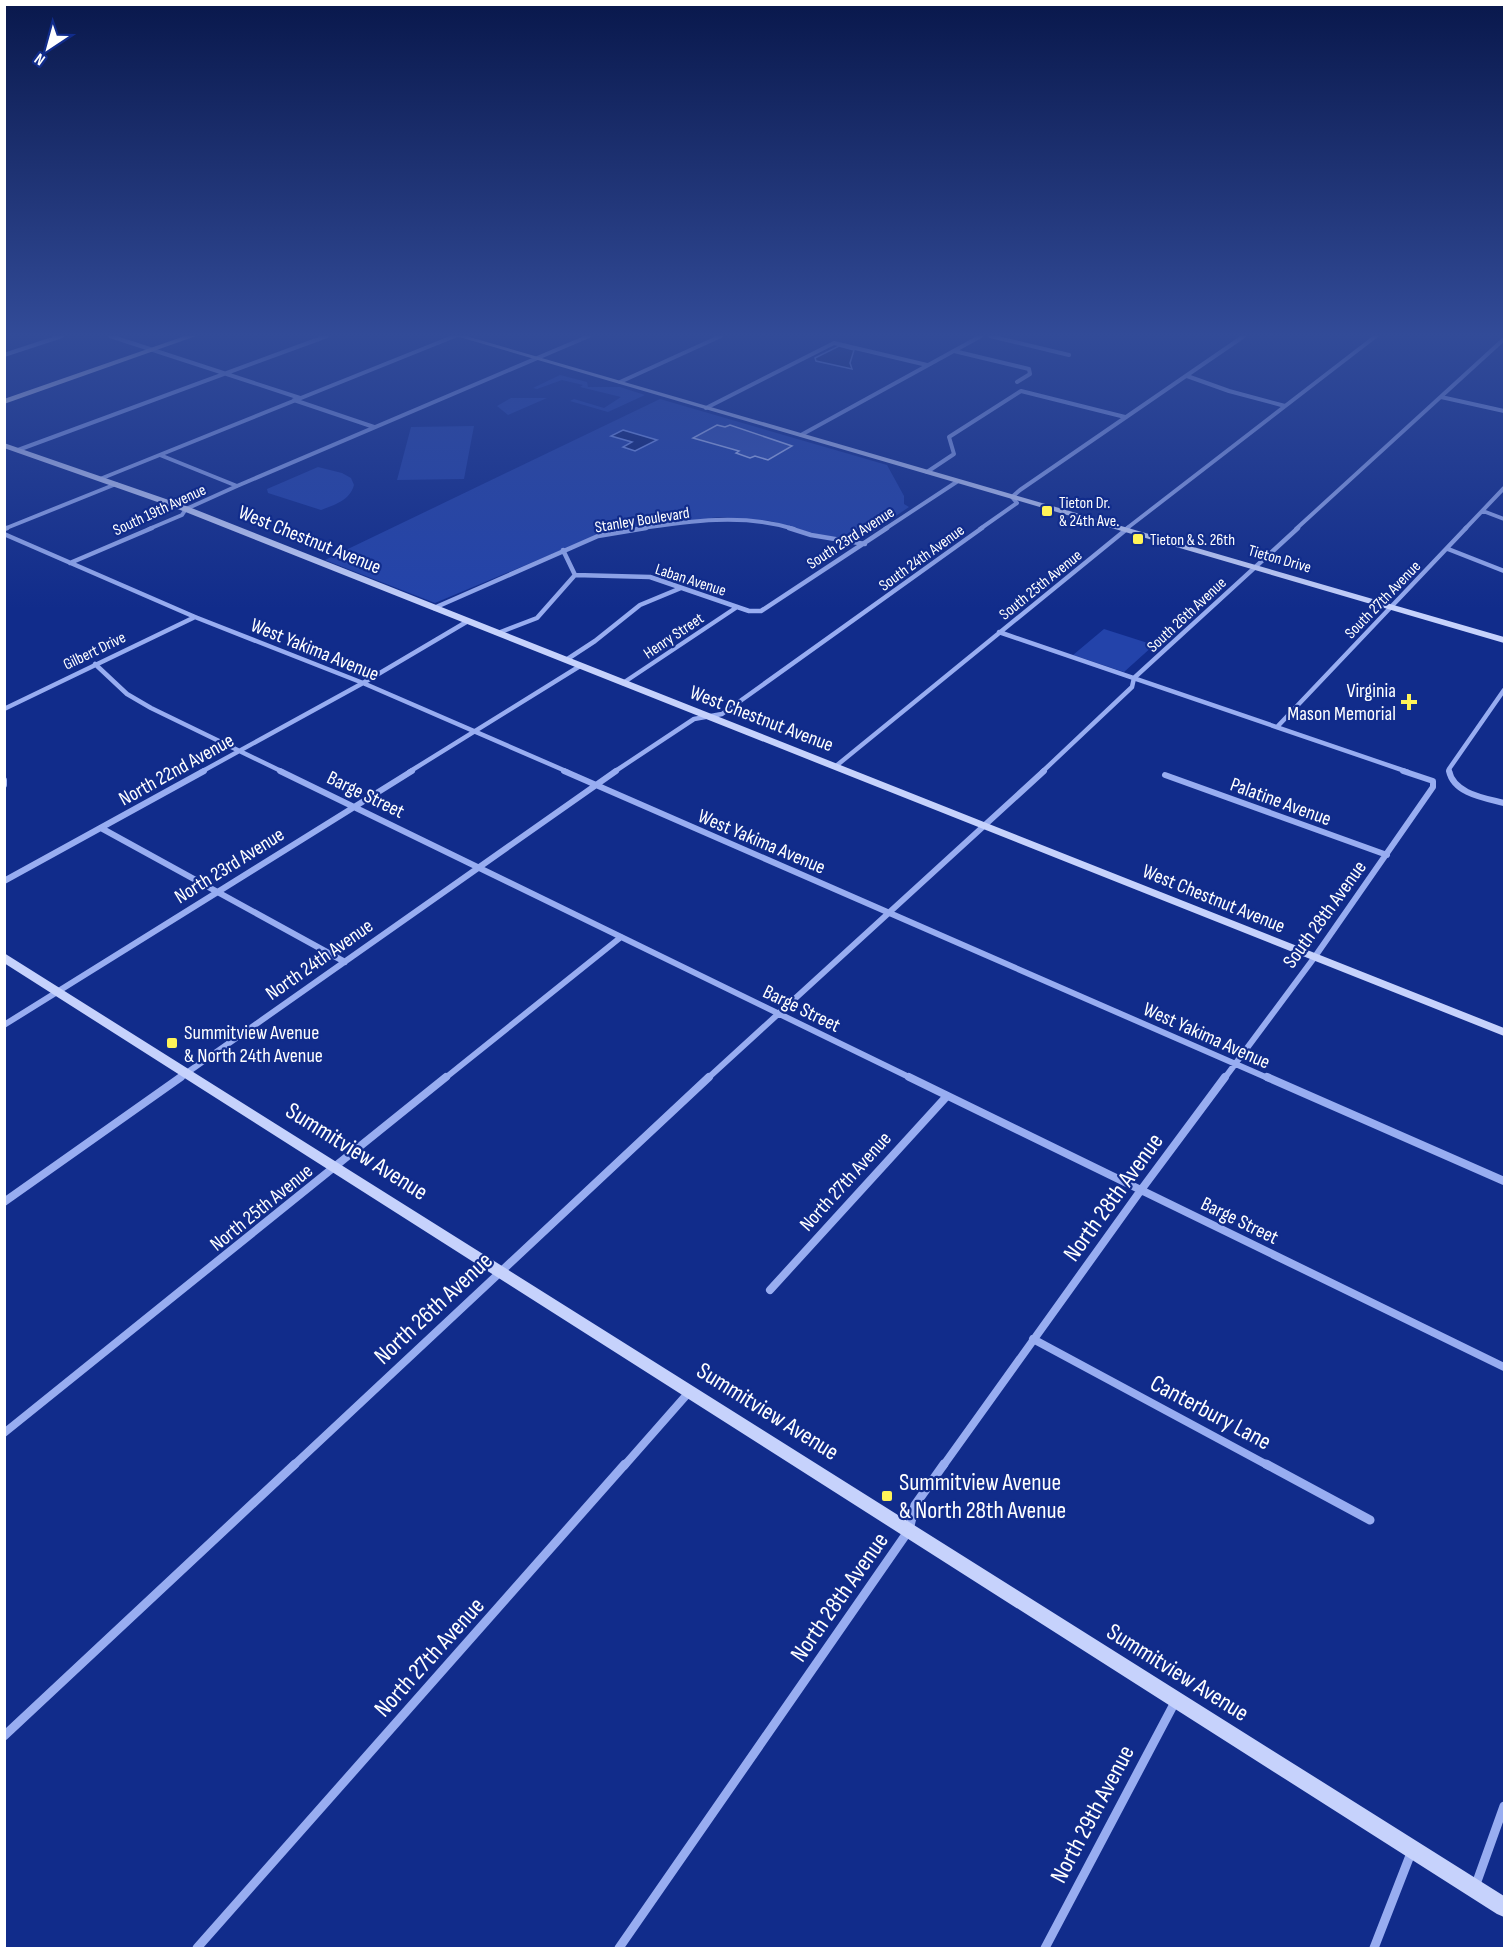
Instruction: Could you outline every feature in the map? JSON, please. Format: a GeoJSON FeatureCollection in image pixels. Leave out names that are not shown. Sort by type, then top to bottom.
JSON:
{"type":"FeatureCollection","features":[{"type":"Feature","properties":{"kind":"main road","name":"Tieton Drive"},"geometry":{"type":"LineString","coordinates":[[773,427],[1504,640]]}},
{"type":"Feature","properties":{"kind":"main road","name":"West Chestnut Avenue"},"geometry":{"type":"LineString","coordinates":[[4,445],[186,509],[1504,1032]]}},
{"type":"Feature","properties":{"kind":"main road","name":"Summitview Avenue"},"geometry":{"type":"LineString","coordinates":[[4,957],[60,990],[1504,1907]]}},
{"type":"Feature","properties":{"kind":"street"},"geometry":{"type":"LineString","coordinates":[[18,450],[80,427]]}},
{"type":"Feature","properties":{"kind":"street"},"geometry":{"type":"LineString","coordinates":[[100,479],[227,427]]}},
{"type":"Feature","properties":{"kind":"street","name":"South 19th Avenue"},"geometry":{"type":"LineString","coordinates":[[70,563],[182,515],[186,509],[237,486],[374,427]]}},
{"type":"Feature","properties":{"kind":"street"},"geometry":{"type":"LineString","coordinates":[[801,435],[815,427]]}},
{"type":"Feature","properties":{"kind":"street"},"geometry":{"type":"LineString","coordinates":[[927,472],[954,454],[949,437],[965,427]]}},
{"type":"Feature","properties":{"kind":"street","name":"South 24th Avenue"},"geometry":{"type":"LineString","coordinates":[[595,785],[694,719],[722,714],[1017,503],[1012,497],[1111,427]]}},
{"type":"Feature","properties":{"kind":"street","name":"South 25th Avenue"},"geometry":{"type":"LineString","coordinates":[[836,766],[1126,529],[1258,427]]}},
{"type":"Feature","properties":{"kind":"street","name":"South 26th Avenue"},"geometry":{"type":"LineString","coordinates":[[891,913],[1132,687],[1134,678],[1409,427]]}},
{"type":"Feature","properties":{"kind":"street"},"geometry":{"type":"LineString","coordinates":[[159,455],[237,486]]}},
{"type":"Feature","properties":{"kind":"street","name":"South 23rd Avenue"},"geometry":{"type":"LineString","coordinates":[[755,612],[866,544],[958,481]]}},
{"type":"Feature","properties":{"kind":"street"},"geometry":{"type":"LineString","coordinates":[[4,529],[116,484]]}},
{"type":"Feature","properties":{"kind":"street","name":"South 27th Avenue"},"geometry":{"type":"LineString","coordinates":[[1277,727],[1504,488]]}},
{"type":"Feature","properties":{"kind":"street"},"geometry":{"type":"LineString","coordinates":[[1483,511],[1504,519]]}},
{"type":"Feature","properties":{"kind":"street","name":"Stanley Boulevard"},"geometry":{"type":"LineString","coordinates":[[434,608],[598,536],[651,527],[714,520],[751,520],[775,523],[811,535],[866,544]]}},
{"type":"Feature","properties":{"kind":"street","name":"West Yakima Avenue"},"geometry":{"type":"LineString","coordinates":[[4,534],[195,617],[363,683],[1504,1181]]}},
{"type":"Feature","properties":{"kind":"street"},"geometry":{"type":"LineString","coordinates":[[1448,549],[1504,571]]}},
{"type":"Feature","properties":{"kind":"street"},"geometry":{"type":"LineString","coordinates":[[498,633],[526,624],[540,615],[562,585],[575,575],[563,550]]}},
{"type":"Feature","properties":{"kind":"street","name":"Laban Avenue"},"geometry":{"type":"LineString","coordinates":[[575,575],[650,577],[755,612]]}},
{"type":"Feature","properties":{"kind":"street"},"geometry":{"type":"LineString","coordinates":[[566,660],[595,641],[640,604],[682,588]]}},
{"type":"Feature","properties":{"kind":"street","name":"Henry Street"},"geometry":{"type":"LineString","coordinates":[[623,683],[737,607]]}},
{"type":"Feature","properties":{"kind":"street","name":"Gilbert Drive"},"geometry":{"type":"LineString","coordinates":[[4,709],[195,617]]}},
{"type":"Feature","properties":{"kind":"street","name":"North 22nd Avenue"},"geometry":{"type":"LineString","coordinates":[[4,881],[363,683],[468,621]]}},
{"type":"Feature","properties":{"kind":"street"},"geometry":{"type":"LineString","coordinates":[[999,632],[1277,727]]}},
{"type":"Feature","properties":{"kind":"street","name":"Barge Street"},"geometry":{"type":"LineString","coordinates":[[95,664],[127,694],[239,751],[1504,1367]]}},
{"type":"Feature","properties":{"kind":"street"},"geometry":{"type":"LineString","coordinates":[[471,732],[580,666]]}},
{"type":"Feature","properties":{"kind":"street"},"geometry":{"type":"LineString","coordinates":[[1504,690],[1449,769],[1452,780],[1472,793],[1504,803]]}},
{"type":"Feature","properties":{"kind":"street","name":"South 28th Avenue"},"geometry":{"type":"LineString","coordinates":[[1237,1064],[1433,787],[1433,781],[1277,727]]}},
{"type":"Feature","properties":{"kind":"street","name":"North 23rd Avenue"},"geometry":{"type":"LineString","coordinates":[[4,1025],[471,732]]}},
{"type":"Feature","properties":{"kind":"street","name":"Palatine Avenue"},"geometry":{"type":"LineString","coordinates":[[1165,775],[1387,855]]}},
{"type":"Feature","properties":{"kind":"street","name":"North 24th Avenue"},"geometry":{"type":"LineString","coordinates":[[4,1202],[595,785]]}},
{"type":"Feature","properties":{"kind":"street"},"geometry":{"type":"LineString","coordinates":[[101,828],[345,962]]}},
{"type":"Feature","properties":{"kind":"street","name":"North 26th Avenue"},"geometry":{"type":"LineString","coordinates":[[4,1736],[501,1270],[777,1014],[891,913]]}},
{"type":"Feature","properties":{"kind":"street","name":"North 25th Avenue"},"geometry":{"type":"LineString","coordinates":[[4,1433],[338,1167],[621,937]]}},
{"type":"Feature","properties":{"kind":"street","name":"North 28th Avenue"},"geometry":{"type":"LineString","coordinates":[[619,1948],[909,1530],[915,1505],[1141,1190],[1237,1064]]}},
{"type":"Feature","properties":{"kind":"street","name":"North 27th Avenue"},"geometry":{"type":"LineString","coordinates":[[770,1290],[947,1096]]}},
{"type":"Feature","properties":{"kind":"street","name":"Canterbury Lane"},"geometry":{"type":"LineString","coordinates":[[1033,1339],[1370,1520]]}},
{"type":"Feature","properties":{"kind":"street","name":"North 27th Avenue"},"geometry":{"type":"LineString","coordinates":[[197,1948],[690,1391]]}},
{"type":"Feature","properties":{"kind":"street","name":"North 29th Avenue"},"geometry":{"type":"LineString","coordinates":[[1045,1948],[1176,1699]]}},
{"type":"Feature","properties":{"kind":"street"},"geometry":{"type":"LineString","coordinates":[[1475,1888],[1504,1806]]}},
{"type":"Feature","properties":{"kind":"street"},"geometry":{"type":"LineString","coordinates":[[1374,1948],[1413,1849]]}},
{"type":"Feature","properties":{"kind":"shaded area"},"geometry":{"type":"Polygon","coordinates":[[[411,427],[474,427],[464,479],[397,480],[411,427]]]}},
{"type":"Feature","properties":{"kind":"shaded area"},"geometry":{"type":"Polygon","coordinates":[[[601,427],[757,427],[887,465],[904,496],[904,504],[909,507],[871,533],[856,539],[819,535],[771,521],[719,517],[602,533],[435,603],[325,560],[601,427]]]}},
{"type":"Feature","properties":{"kind":"shaded area"},"geometry":{"type":"Polygon","coordinates":[[[623,430],[657,440],[635,451],[623,447],[632,442],[611,436],[623,430]]]}},
{"type":"Feature","properties":{"kind":"shaded area"},"geometry":{"type":"Polygon","coordinates":[[[318,467],[342,473],[351,478],[354,485],[349,495],[337,504],[321,510],[268,493],[267,489],[318,467]]]}},
{"type":"Feature","properties":{"kind":"shaded area"},"geometry":{"type":"Polygon","coordinates":[[[1104,629],[1154,645],[1124,672],[1073,655],[1104,629]]]}},
{"type":"Feature","properties":{"kind":"building"},"geometry":{"type":"Polygon","coordinates":[[[713,427],[736,427],[792,446],[768,460],[755,456],[750,458],[736,453],[739,451],[693,438],[713,427]]]}},
{"type":"Feature","properties":{"kind":"place","name":"Tieton Dr. & 24th Ave."},"geometry":{"type":"Point","coordinates":[1047,511]}},
{"type":"Feature","properties":{"kind":"place","name":"Tieton & S. 26th"},"geometry":{"type":"Point","coordinates":[1138,539]}},
{"type":"Feature","properties":{"kind":"place","name":"Virginia Mason Memorial"},"geometry":{"type":"Point","coordinates":[1409,702]}},
{"type":"Feature","properties":{"kind":"place","name":"Summitview Avenue & North 24th Avenue"},"geometry":{"type":"Point","coordinates":[172,1043]}},
{"type":"Feature","properties":{"kind":"place","name":"Summitview Avenue & North 28th Avenue"},"geometry":{"type":"Point","coordinates":[887,1496]}}]}
